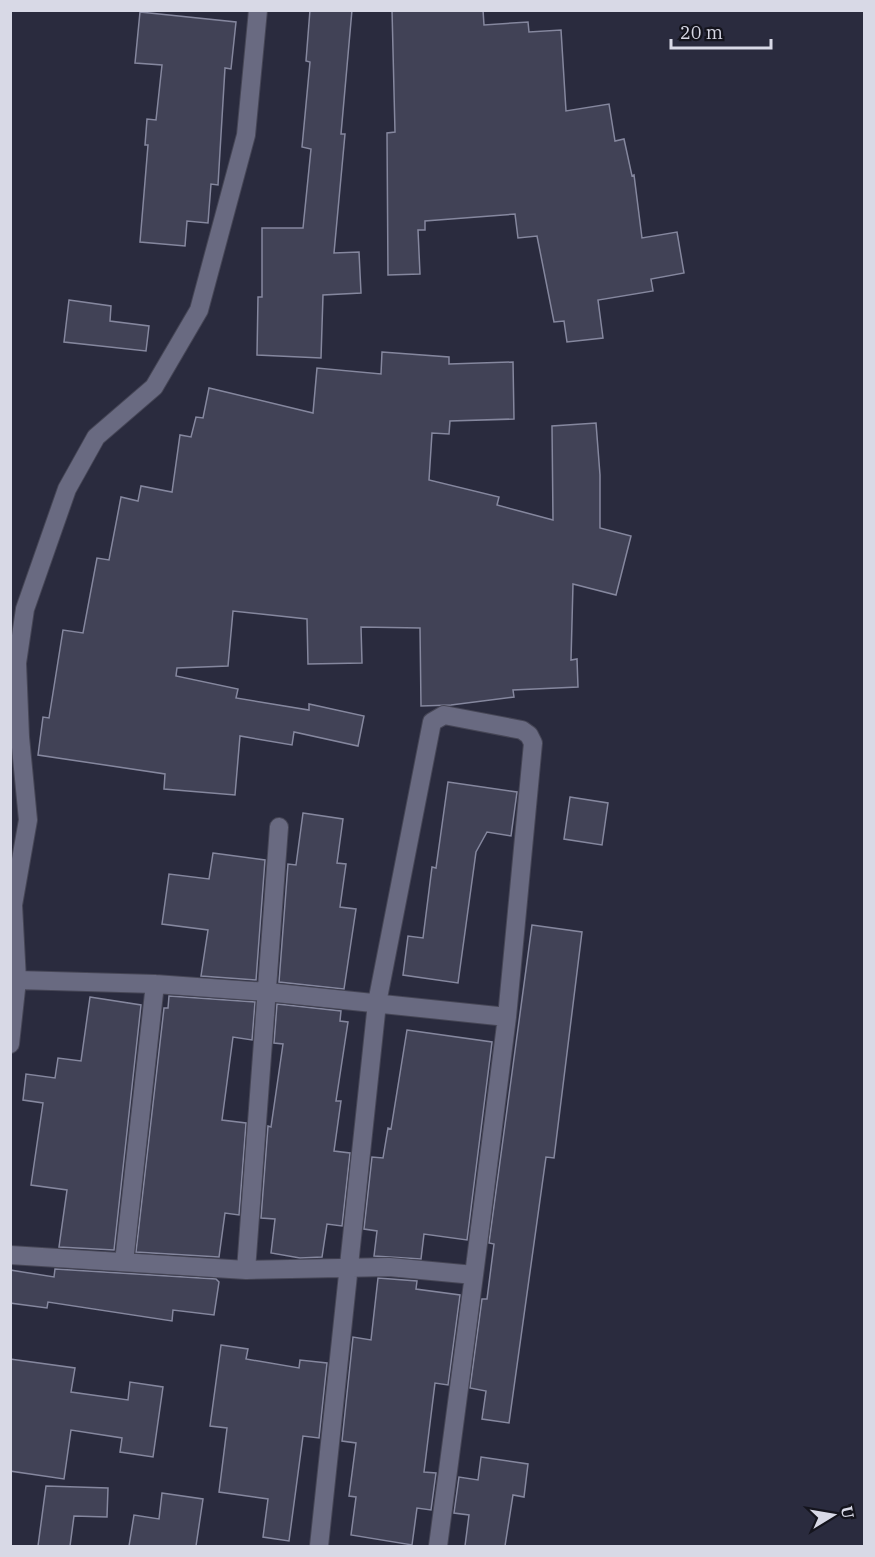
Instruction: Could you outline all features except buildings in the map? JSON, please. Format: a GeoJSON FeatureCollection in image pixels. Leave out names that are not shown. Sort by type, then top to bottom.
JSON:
{"type":"FeatureCollection","features":[{"type":"Feature","properties":{"kind":"street"},"geometry":{"type":"LineString","coordinates":[[10,1044],[17,980],[13,905],[28,820],[15,720],[17,663],[25,609],[67,489],[96,437],[154,387],[199,310],[246,135],[258,10]]}},
{"type":"Feature","properties":{"kind":"street"},"geometry":{"type":"LineString","coordinates":[[319,1546],[377,1003],[432,722],[451,714],[522,730],[529,735],[533,743],[507,1017],[438,1546]]}},
{"type":"Feature","properties":{"kind":"street"},"geometry":{"type":"LineString","coordinates":[[246,1270],[279,827]]}},
{"type":"Feature","properties":{"kind":"street"},"geometry":{"type":"LineString","coordinates":[[17,980],[155,984],[267,992],[507,1017]]}},
{"type":"Feature","properties":{"kind":"street"},"geometry":{"type":"LineString","coordinates":[[124,1262],[155,984]]}},
{"type":"Feature","properties":{"kind":"street"},"geometry":{"type":"LineString","coordinates":[[10,1255],[246,1270],[389,1267],[474,1275]]}}]}
